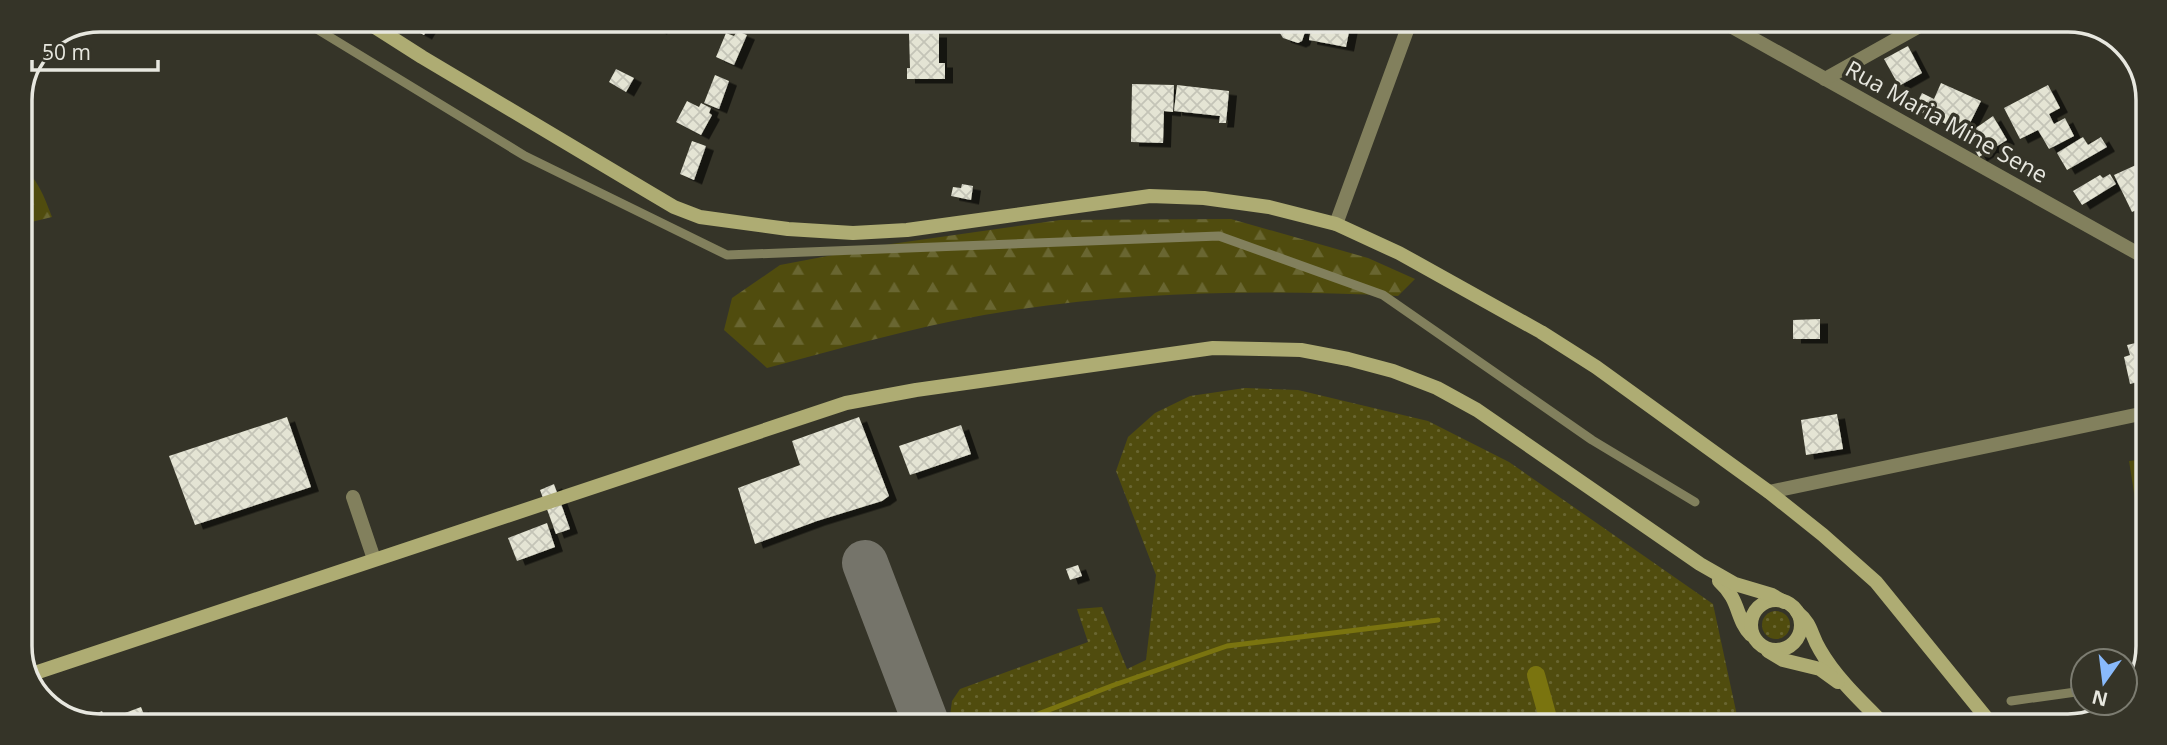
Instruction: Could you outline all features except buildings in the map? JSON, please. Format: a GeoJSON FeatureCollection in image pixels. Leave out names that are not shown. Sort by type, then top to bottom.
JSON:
{"type":"FeatureCollection","features":[{"type":"Feature","properties":{"kind":"street"},"geometry":{"type":"LineString","coordinates":[[383,32],[647,191],[700,217],[788,229],[853,233],[907,230],[1150,197],[1204,198],[1269,208],[1336,224],[1399,253],[1541,332],[1596,367],[1769,492],[1876,582],[1983,714]]}},
{"type":"Feature","properties":{"kind":"street"},"geometry":{"type":"LineString","coordinates":[[1336,224],[1406,32]]}},
{"type":"Feature","properties":{"kind":"street","name":"Rua Maria Mine Sene"},"geometry":{"type":"LineString","coordinates":[[1741,32],[2135,252]]}},
{"type":"Feature","properties":{"kind":"street"},"geometry":{"type":"LineString","coordinates":[[1825,79],[1910,32]]}},
{"type":"Feature","properties":{"kind":"street"},"geometry":{"type":"LineString","coordinates":[[38,672],[846,403],[1159,355],[1213,348],[1258,348],[1301,350],[1392,371],[1437,388],[1477,411],[1700,564],[1735,584],[1772,595],[1784,602],[1811,626],[1819,648],[1851,691],[1874,714]]}},
{"type":"Feature","properties":{"kind":"street"},"geometry":{"type":"LineString","coordinates":[[1769,492],[2136,415]]}},
{"type":"Feature","properties":{"kind":"street"},"geometry":{"type":"LineString","coordinates":[[353,497],[374,559]]}},
{"type":"Feature","properties":{"kind":"street"},"geometry":{"type":"LineString","coordinates":[[1700,564],[1730,591],[1745,629],[1760,644],[1783,660],[1820,669],[1851,691]]}},
{"type":"Feature","properties":{"kind":"street"},"geometry":{"type":"LineString","coordinates":[[1784,602],[1768,602],[1755,611],[1751,627],[1760,644],[1779,650],[1794,643],[1801,628],[1797,612]]}},
{"type":"Feature","properties":{"kind":"lane"},"geometry":{"type":"LineString","coordinates":[[322,32],[525,156],[727,255],[1219,236],[1383,295],[1592,440],[1695,502]]}},
{"type":"Feature","properties":{"kind":"lane"},"geometry":{"type":"LineString","coordinates":[[2011,701],[2069,693]]}},
{"type":"Feature","properties":{"kind":"green space"},"geometry":{"type":"Polygon","coordinates":[[[32,176],[43,195],[52,217],[32,222],[32,176]]]}},
{"type":"Feature","properties":{"kind":"green space"},"geometry":{"type":"Polygon","coordinates":[[[1231,219],[1368,258],[1415,279],[1398,296],[1191,294],[1035,307],[929,326],[767,368],[724,330],[732,298],[780,265],[891,244],[1060,220],[1231,219]]]}},
{"type":"Feature","properties":{"kind":"green space"},"geometry":{"type":"Polygon","coordinates":[[[1245,388],[1298,390],[1428,421],[1509,462],[1713,604],[1737,714],[950,714],[952,701],[960,689],[1088,642],[1077,609],[1102,607],[1127,669],[1146,660],[1156,575],[1116,471],[1128,437],[1155,413],[1190,396],[1245,388]]]}},
{"type":"Feature","properties":{"kind":"green space"},"geometry":{"type":"Polygon","coordinates":[[[2136,460],[2136,504],[2129,461],[2136,460]]]}},
{"type":"Feature","properties":{"kind":"green space"},"geometry":{"type":"Polygon","coordinates":[[[1776,611],[1786,615],[1790,625],[1786,635],[1776,639],[1766,635],[1762,625],[1766,615],[1776,611]]]}},
{"type":"Feature","properties":{"kind":"waterway"},"geometry":{"type":"LineString","coordinates":[[1038,714],[1227,646],[1438,620]]}},
{"type":"Feature","properties":{"kind":"waterway"},"geometry":{"type":"LineString","coordinates":[[1536,675],[1547,714]]}},
{"type":"Feature","properties":{"kind":"taxiway"},"geometry":{"type":"LineString","coordinates":[[865,563],[923,714]]}}]}
